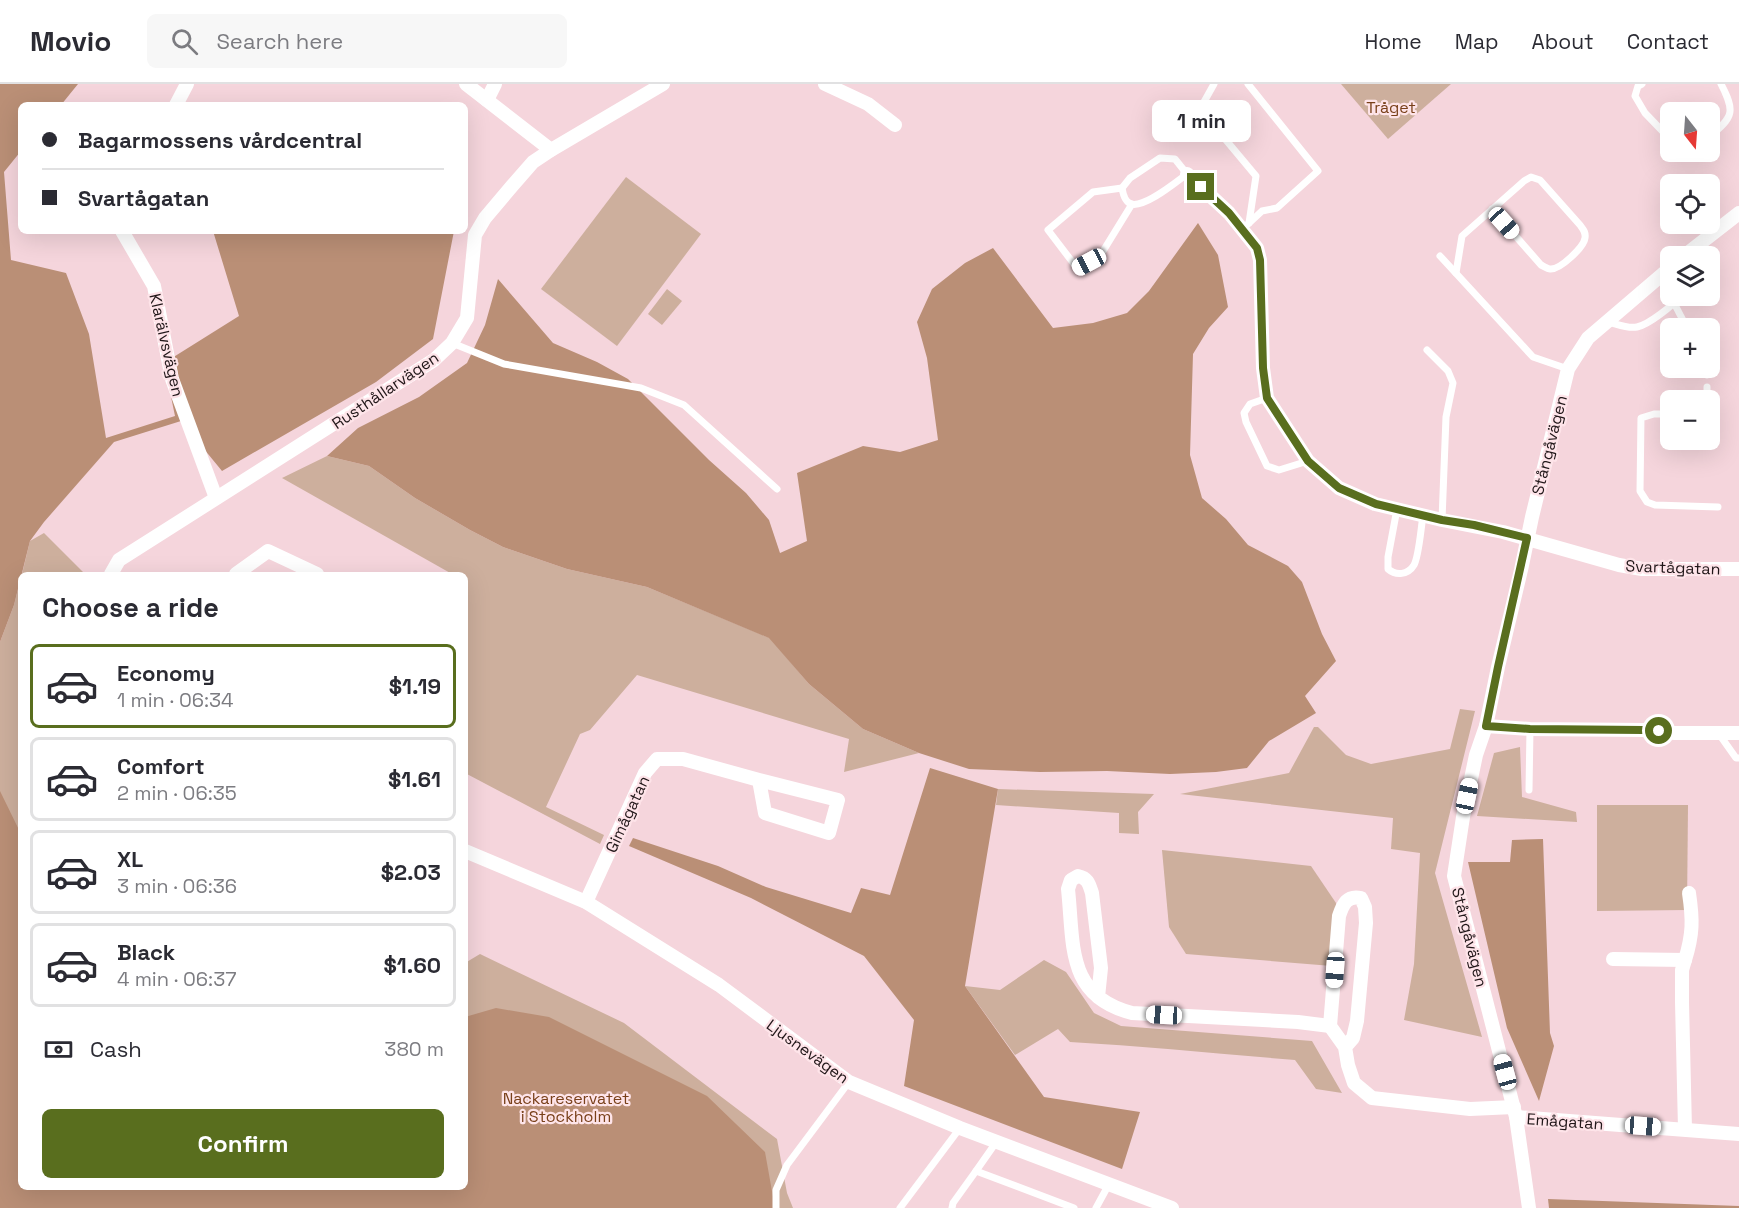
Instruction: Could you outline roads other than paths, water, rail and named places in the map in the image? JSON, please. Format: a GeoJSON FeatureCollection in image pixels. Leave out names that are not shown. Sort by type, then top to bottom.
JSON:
{"type":"FeatureCollection","features":[{"type":"Feature","properties":{"kind":"street"},"geometry":{"type":"LineString","coordinates":[[178,102],[187,84]]}},
{"type":"Feature","properties":{"kind":"street"},"geometry":{"type":"LineString","coordinates":[[466,84],[551,150]]}},
{"type":"Feature","properties":{"kind":"street"},"geometry":{"type":"LineString","coordinates":[[487,100],[495,84]]}},
{"type":"Feature","properties":{"kind":"street","name":"Rusthållarvägen"},"geometry":{"type":"LineString","coordinates":[[112,572],[119,560],[434,360],[452,343],[467,318],[476,235],[485,218],[533,162],[663,84]]}},
{"type":"Feature","properties":{"kind":"street"},"geometry":{"type":"LineString","coordinates":[[825,84],[867,104],[895,126]]}},
{"type":"Feature","properties":{"kind":"street","name":"Svartågatan"},"geometry":{"type":"LineString","coordinates":[[1187,174],[1248,229],[1260,260],[1263,368],[1267,398],[1308,461],[1339,488],[1376,504],[1527,538],[1579,555],[1631,568],[1739,570]]}},
{"type":"Feature","properties":{"kind":"street"},"geometry":{"type":"LineString","coordinates":[[1697,246],[1739,213]]}},
{"type":"Feature","properties":{"kind":"street","name":"Klarälvsvägen"},"geometry":{"type":"LineString","coordinates":[[124,234],[154,286],[172,378],[216,498]]}},
{"type":"Feature","properties":{"kind":"street","name":"Stångåvägen"},"geometry":{"type":"LineString","coordinates":[[1529,1208],[1515,1112],[1454,876],[1476,755],[1486,726],[1527,538],[1568,369],[1587,338],[1660,276]]}},
{"type":"Feature","properties":{"kind":"street"},"geometry":{"type":"LineString","coordinates":[[239,572],[268,551],[313,572]]}},
{"type":"Feature","properties":{"kind":"street"},"geometry":{"type":"LineString","coordinates":[[1486,726],[1530,729],[1643,730],[1696,734],[1739,733]]}},
{"type":"Feature","properties":{"kind":"street","name":"Gimågatan"},"geometry":{"type":"LineString","coordinates":[[586,902],[645,773],[657,759],[683,759],[838,800],[829,833],[765,813],[759,780]]}},
{"type":"Feature","properties":{"kind":"street","name":"Ljusnevägen"},"geometry":{"type":"LineString","coordinates":[[468,852],[586,902],[718,985],[849,1082],[960,1128],[1172,1208]]}},
{"type":"Feature","properties":{"kind":"street"},"geometry":{"type":"LineString","coordinates":[[1098,997],[1101,968],[1092,893],[1084,877],[1078,876],[1071,880],[1068,889],[1076,964],[1084,983],[1098,997],[1116,1009],[1132,1013],[1298,1022],[1330,1026]]}},
{"type":"Feature","properties":{"kind":"street"},"geometry":{"type":"LineString","coordinates":[[1685,1129],[1682,970],[1691,938],[1692,918],[1689,893]]}},
{"type":"Feature","properties":{"kind":"street"},"geometry":{"type":"LineString","coordinates":[[1355,897],[1361,898],[1365,907],[1366,922],[1357,1021],[1353,1038],[1346,1047],[1330,1026],[1339,916],[1342,904],[1348,898],[1355,897]]}},
{"type":"Feature","properties":{"kind":"street"},"geometry":{"type":"LineString","coordinates":[[1613,959],[1685,960]]}},
{"type":"Feature","properties":{"kind":"street","name":"Emågatan"},"geometry":{"type":"LineString","coordinates":[[1346,1047],[1348,1065],[1354,1083],[1372,1098],[1739,1134]]}},
{"type":"Feature","properties":{"kind":"lane"},"geometry":{"type":"LineString","coordinates":[[1214,84],[1200,109],[1256,176],[1248,229]]}},
{"type":"Feature","properties":{"kind":"lane"},"geometry":{"type":"LineString","coordinates":[[1248,84],[1318,171],[1277,208],[1262,211],[1248,229]]}},
{"type":"Feature","properties":{"kind":"lane"},"geometry":{"type":"LineString","coordinates":[[1642,84],[1638,87],[1635,96],[1645,113],[1660,129]]}},
{"type":"Feature","properties":{"kind":"lane"},"geometry":{"type":"LineString","coordinates":[[1720,84],[1729,99],[1731,108],[1726,123],[1720,128]]}},
{"type":"Feature","properties":{"kind":"lane"},"geometry":{"type":"LineString","coordinates":[[1122,188],[1126,201],[1132,204],[1144,203],[1187,174],[1176,159],[1160,158],[1130,178],[1122,188],[1093,192],[1048,230],[1077,268],[1100,256],[1132,204]]}},
{"type":"Feature","properties":{"kind":"lane"},"geometry":{"type":"LineString","coordinates":[[1456,273],[1462,236],[1492,209],[1524,181],[1531,177],[1540,180],[1580,225],[1585,232],[1585,240],[1582,246],[1558,268],[1549,269],[1541,265],[1492,209]]}},
{"type":"Feature","properties":{"kind":"lane"},"geometry":{"type":"LineString","coordinates":[[1440,256],[1533,357],[1568,369]]}},
{"type":"Feature","properties":{"kind":"lane"},"geometry":{"type":"LineString","coordinates":[[1607,321],[1627,327],[1637,327],[1670,306]]}},
{"type":"Feature","properties":{"kind":"lane"},"geometry":{"type":"LineString","coordinates":[[452,343],[504,364],[641,388],[684,405],[777,489]]}},
{"type":"Feature","properties":{"kind":"lane"},"geometry":{"type":"LineString","coordinates":[[1427,350],[1448,371],[1453,383],[1446,417],[1442,520]]}},
{"type":"Feature","properties":{"kind":"lane"},"geometry":{"type":"LineString","coordinates":[[1267,398],[1250,404],[1244,413],[1246,422],[1267,465],[1279,470],[1308,461]]}},
{"type":"Feature","properties":{"kind":"lane"},"geometry":{"type":"LineString","coordinates":[[1660,414],[1641,418],[1640,491],[1647,502],[1655,505],[1718,507]]}},
{"type":"Feature","properties":{"kind":"lane"},"geometry":{"type":"LineString","coordinates":[[1397,509],[1388,556],[1388,568],[1393,573],[1401,574],[1409,571],[1414,564],[1423,516]]}},
{"type":"Feature","properties":{"kind":"lane"},"geometry":{"type":"LineString","coordinates":[[1529,790],[1530,729]]}},
{"type":"Feature","properties":{"kind":"lane"},"geometry":{"type":"LineString","coordinates":[[1717,732],[1736,758],[1739,758]]}},
{"type":"Feature","properties":{"kind":"lane"},"geometry":{"type":"LineString","coordinates":[[776,1208],[776,1190],[787,1165],[849,1082]]}},
{"type":"Feature","properties":{"kind":"lane"},"geometry":{"type":"LineString","coordinates":[[900,1208],[960,1128]]}},
{"type":"Feature","properties":{"kind":"lane"},"geometry":{"type":"LineString","coordinates":[[952,1208],[953,1203],[997,1141]]}},
{"type":"Feature","properties":{"kind":"lane"},"geometry":{"type":"LineString","coordinates":[[976,1172],[1074,1208]]}},
{"type":"Feature","properties":{"kind":"lane"},"geometry":{"type":"LineString","coordinates":[[1096,1208],[1109,1184]]}},
{"type":"Feature","properties":{"kind":"park label","name":"Tråget"},"geometry":{"type":"Point","coordinates":[1391,107]}},
{"type":"Feature","properties":{"kind":"park label","name":"Nackareservatet i Stockholm"},"geometry":{"type":"Point","coordinates":[566,1107]}}]}
